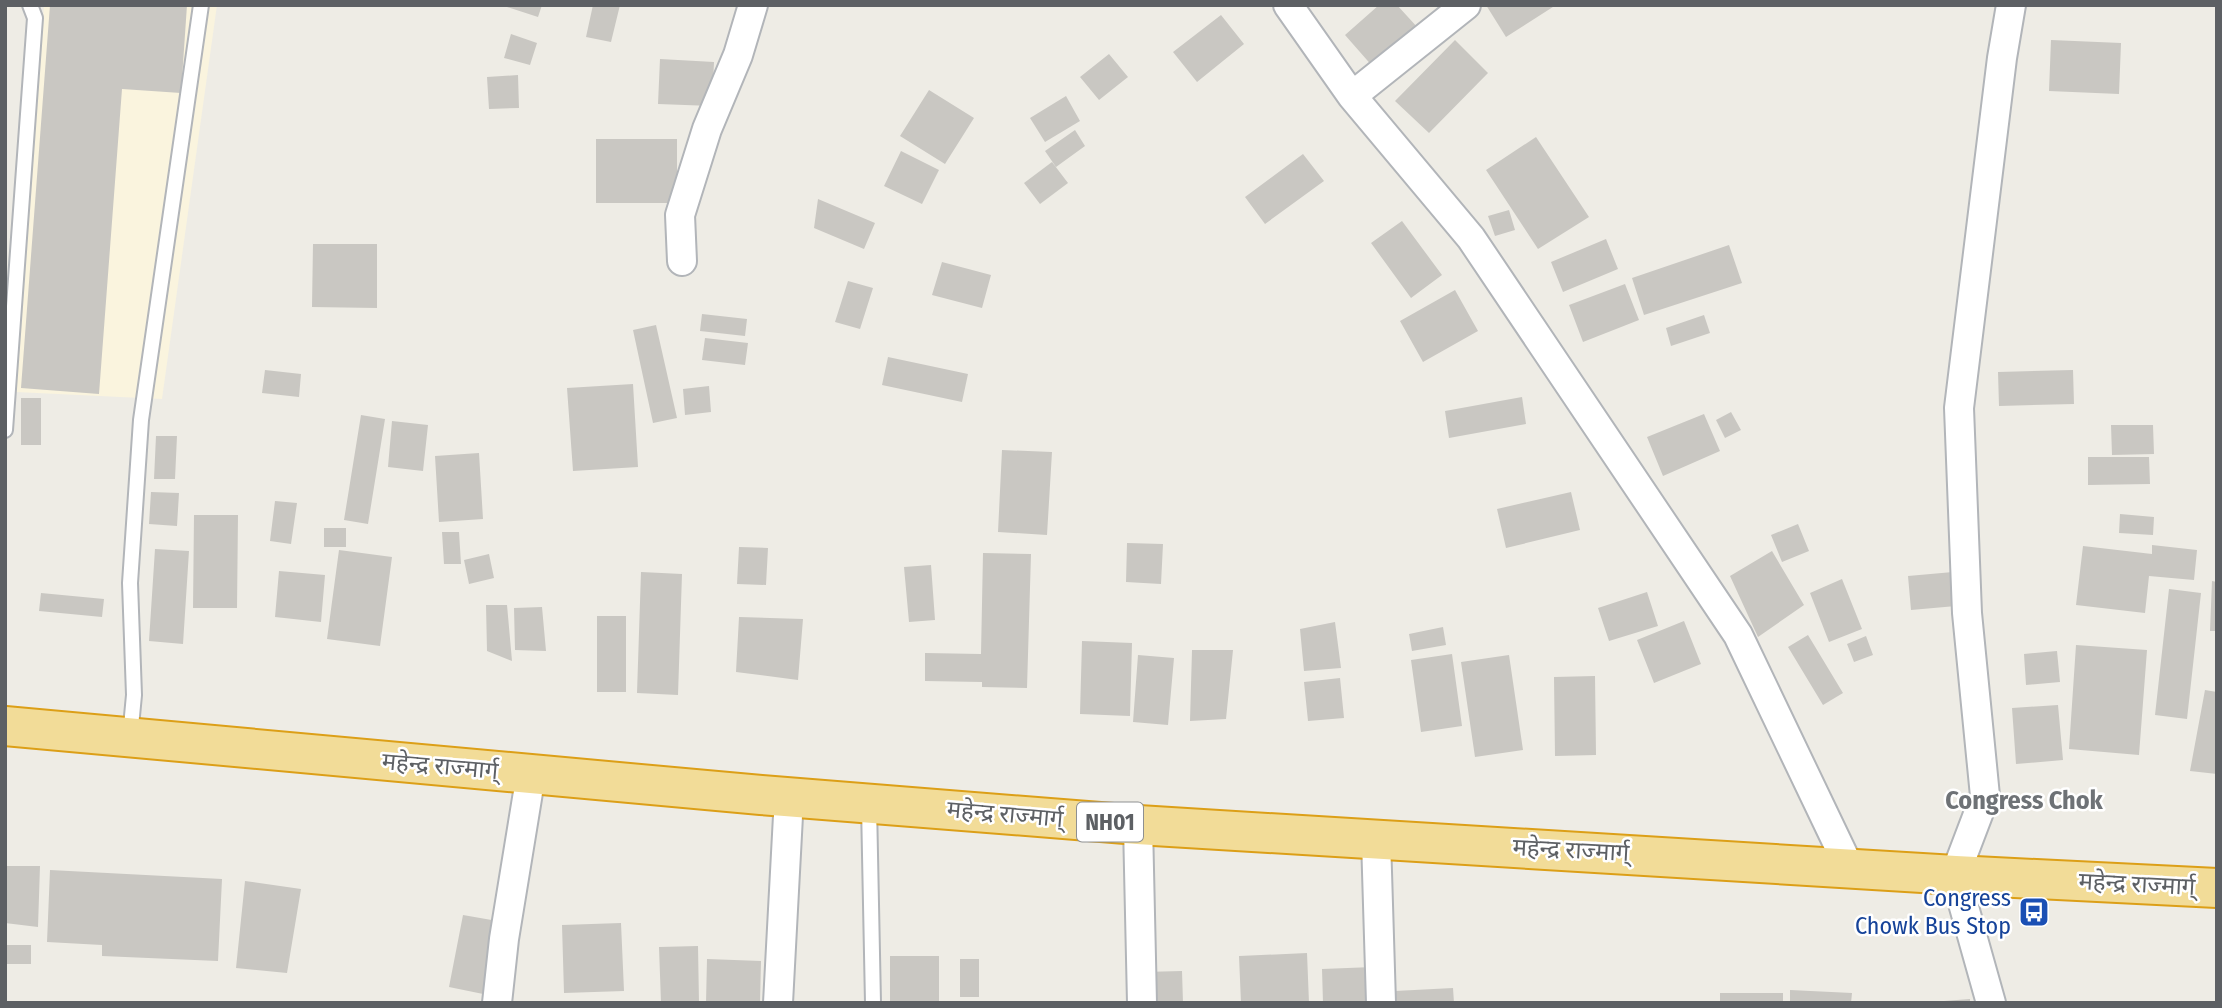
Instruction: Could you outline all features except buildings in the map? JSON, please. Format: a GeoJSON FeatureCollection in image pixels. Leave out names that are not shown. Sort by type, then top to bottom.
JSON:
{"type":"FeatureCollection","features":[{"type":"Feature","properties":{"kind":"highway","name":"महेन्द्र राज्मार्ग्"},"geometry":{"type":"LineString","coordinates":[[5,726],[789,797],[1138,825],[1955,875],[2217,888]]}},
{"type":"Feature","properties":{"kind":"street"},"geometry":{"type":"LineString","coordinates":[[682,261],[680,215],[706,129],[738,55],[753,5]]}},
{"type":"Feature","properties":{"kind":"street"},"geometry":{"type":"LineString","coordinates":[[1288,5],[1352,96],[1471,238],[1738,635],[1849,867]]}},
{"type":"Feature","properties":{"kind":"street"},"geometry":{"type":"LineString","coordinates":[[1352,96],[1466,5]]}},
{"type":"Feature","properties":{"kind":"street"},"geometry":{"type":"LineString","coordinates":[[1991,1003],[1955,875],[1985,796],[1968,613],[1959,408],[2011,5]]}},
{"type":"Feature","properties":{"kind":"street"},"geometry":{"type":"LineString","coordinates":[[497,1003],[504,939],[531,774]]}},
{"type":"Feature","properties":{"kind":"street"},"geometry":{"type":"LineString","coordinates":[[778,1003],[789,797]]}},
{"type":"Feature","properties":{"kind":"street"},"geometry":{"type":"LineString","coordinates":[[1138,825],[1142,1003]]}},
{"type":"Feature","properties":{"kind":"street"},"geometry":{"type":"LineString","coordinates":[[1377,839],[1381,1003]]}},
{"type":"Feature","properties":{"kind":"lane"},"geometry":{"type":"LineString","coordinates":[[5,430],[35,18],[30,5]]}},
{"type":"Feature","properties":{"kind":"lane"},"geometry":{"type":"LineString","coordinates":[[130,737],[134,695],[130,583],[141,420],[201,5]]}},
{"type":"Feature","properties":{"kind":"lane"},"geometry":{"type":"LineString","coordinates":[[869,802],[873,1003]]}},
{"type":"Feature","properties":{"kind":"shaded area"},"geometry":{"type":"Polygon","coordinates":[[[44,5],[217,5],[162,399],[16,392],[44,5]]]}},
{"type":"Feature","properties":{"kind":"place","name":"Congress Chowk Bus Stop"},"geometry":{"type":"Point","coordinates":[2034,912]}},
{"type":"Feature","properties":{"kind":"district","name":"Congress Chok"},"geometry":{"type":"Point","coordinates":[2024,800]}}]}
